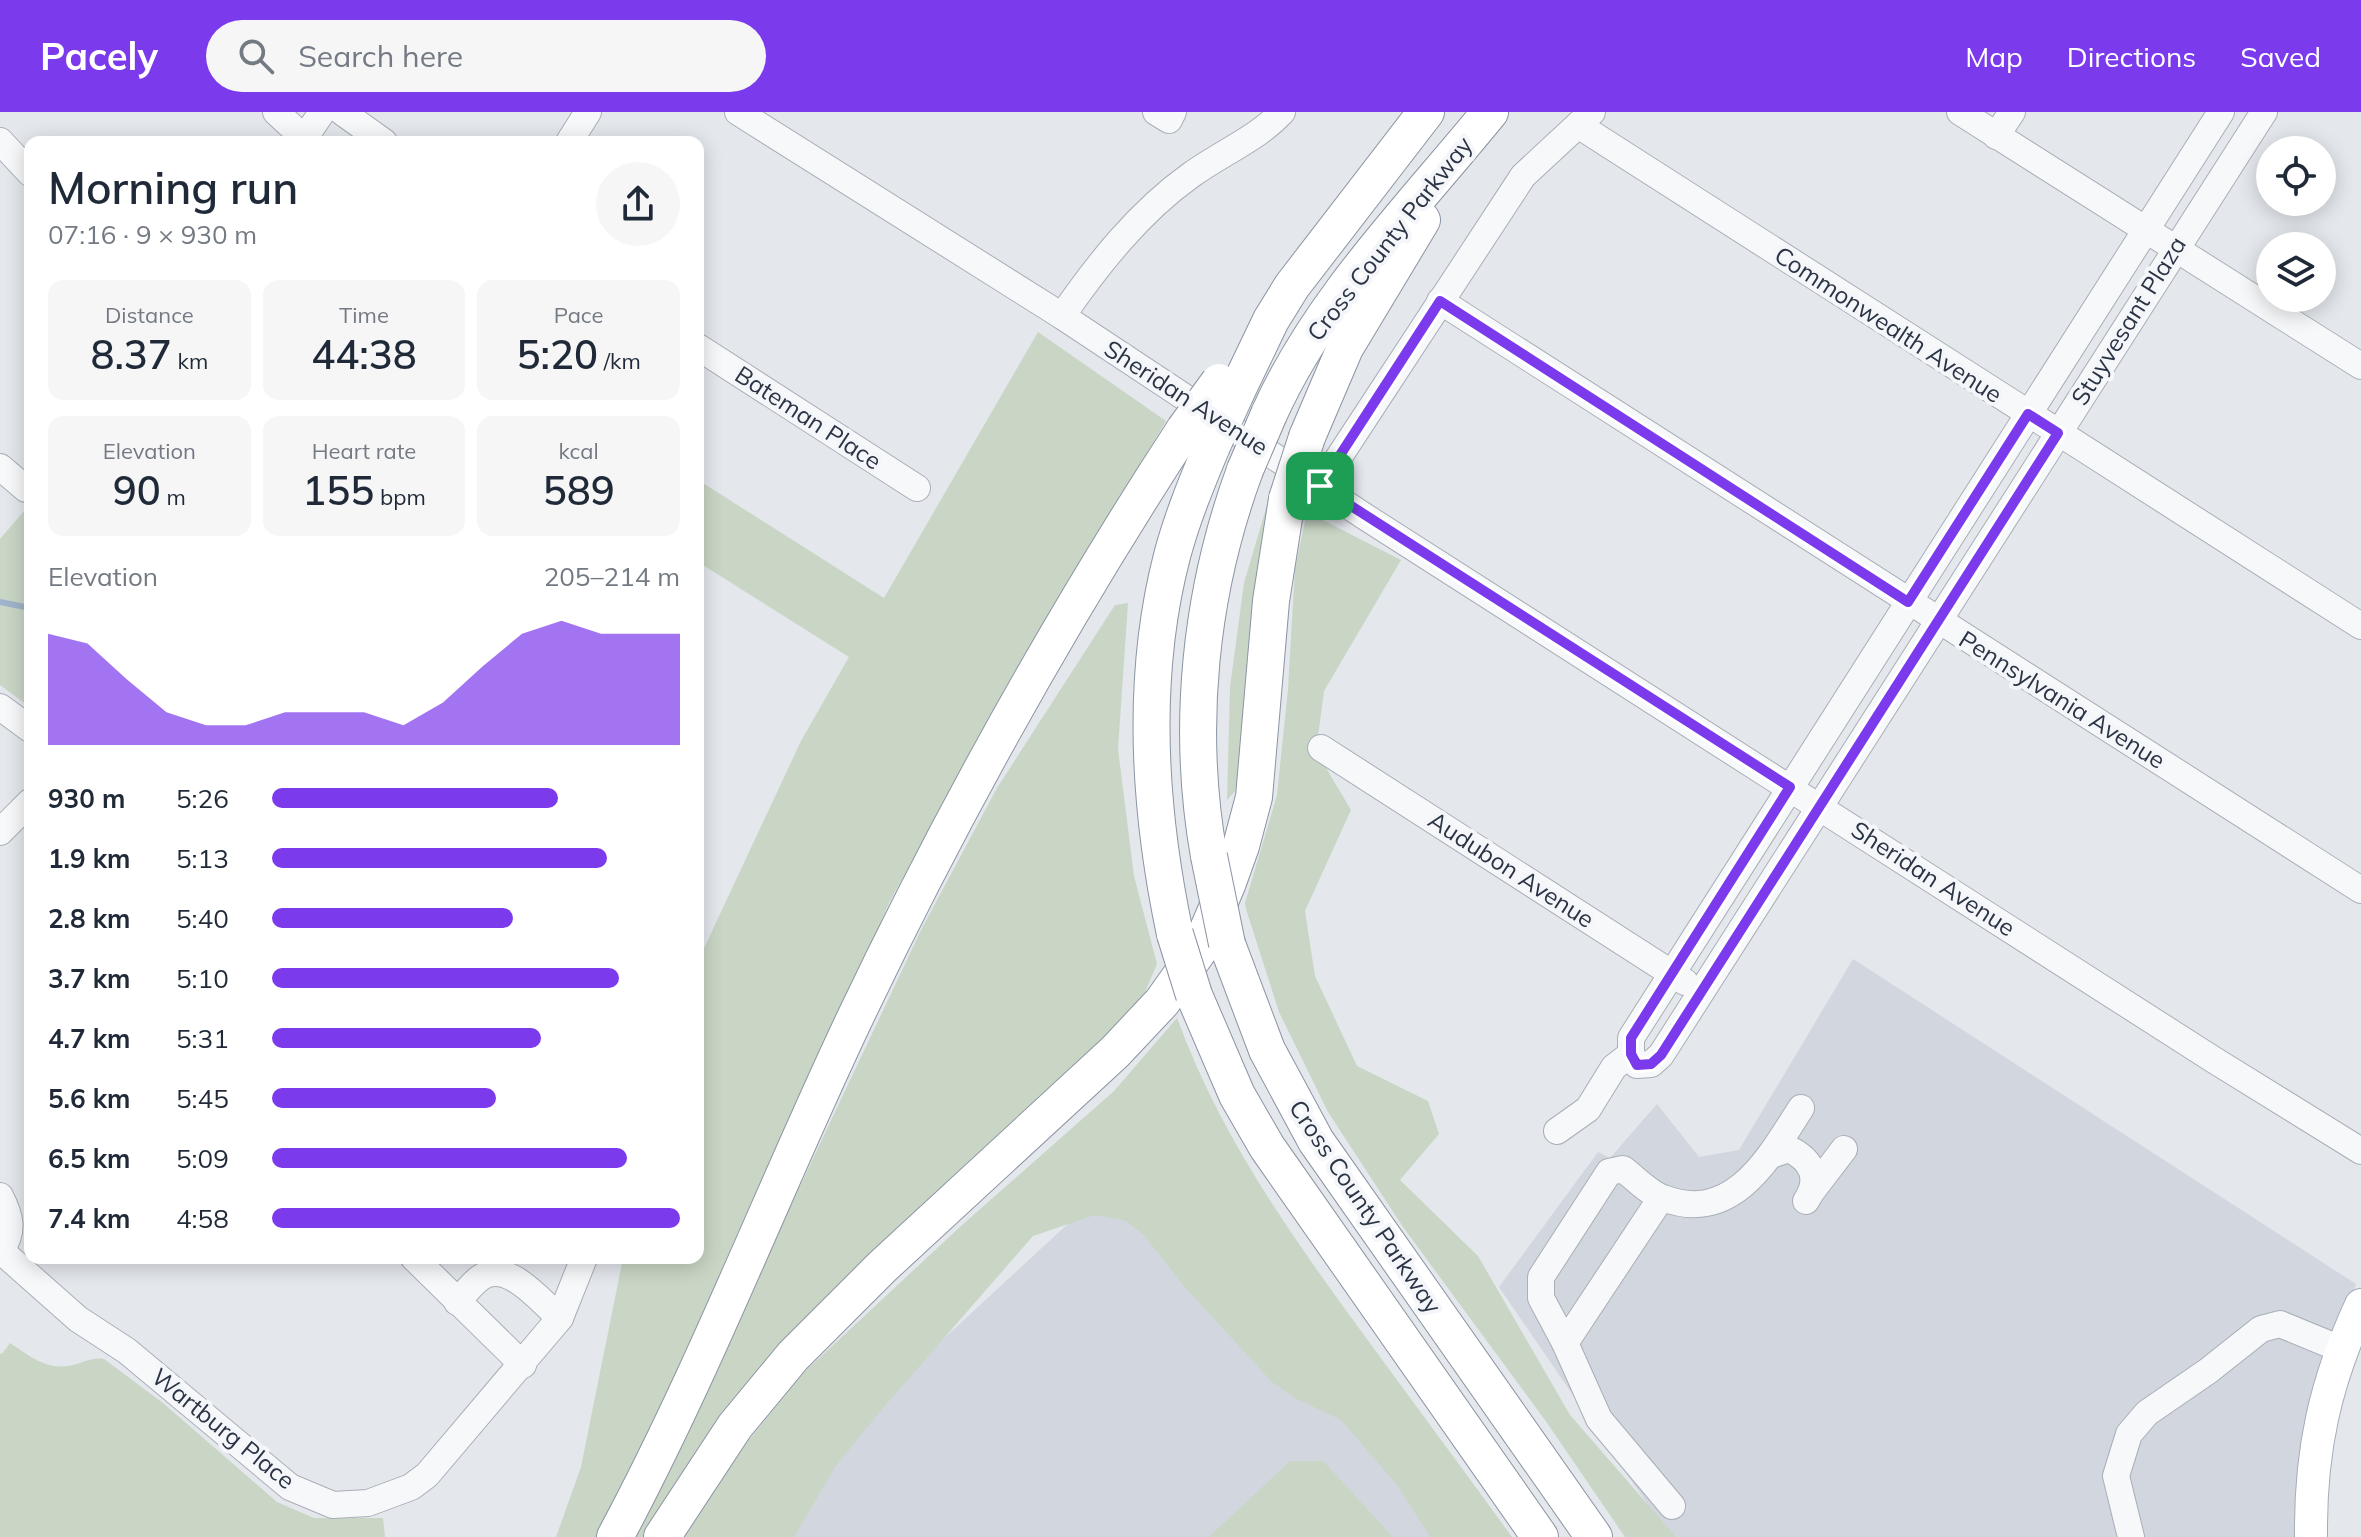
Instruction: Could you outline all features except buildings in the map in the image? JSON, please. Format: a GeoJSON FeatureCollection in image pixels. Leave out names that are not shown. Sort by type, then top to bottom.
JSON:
{"type":"FeatureCollection","features":[{"type":"Feature","properties":{"kind":"highway","name":"Cross County Parkway"},"geometry":{"type":"LineString","coordinates":[[1426,112],[1292,286],[1198,438],[1191,497],[1172,557],[1158,632],[1154,684],[1154,792],[1160,856],[1175,934],[1194,995],[1237,1095],[1287,1179],[1540,1537]]}},
{"type":"Feature","properties":{"kind":"highway","name":"Cross County Parkway"},"geometry":{"type":"LineString","coordinates":[[1490,112],[1349,284],[1307,345],[1269,414],[1245,470],[1232,507],[1215,576],[1199,682],[1200,790],[1209,856],[1227,944],[1267,1050],[1316,1141],[1594,1537]]}},
{"type":"Feature","properties":{"kind":"highway"},"geometry":{"type":"LineString","coordinates":[[662,1537],[727,1437],[793,1356],[874,1274],[1115,1052],[1162,1002],[1199,950],[1227,885],[1254,797],[1275,570],[1304,493],[1307,437],[1345,348],[1406,249],[1466,141]]}},
{"type":"Feature","properties":{"kind":"highway"},"geometry":{"type":"LineString","coordinates":[[615,1537],[693,1381],[852,1024],[924,876],[1062,628],[1198,438]]}},
{"type":"Feature","properties":{"kind":"main road"},"geometry":{"type":"LineString","coordinates":[[2311,1537],[2311,1490],[2317,1432],[2361,1305]]}},
{"type":"Feature","properties":{"kind":"street"},"geometry":{"type":"LineString","coordinates":[[276,112],[300,136]]}},
{"type":"Feature","properties":{"kind":"street"},"geometry":{"type":"LineString","coordinates":[[307,136],[322,112]]}},
{"type":"Feature","properties":{"kind":"street"},"geometry":{"type":"LineString","coordinates":[[342,112],[376,136]]}},
{"type":"Feature","properties":{"kind":"street"},"geometry":{"type":"LineString","coordinates":[[573,136],[588,112]]}},
{"type":"Feature","properties":{"kind":"street","name":"Sheridan Avenue"},"geometry":{"type":"LineString","coordinates":[[738,112],[1062,316],[1304,493],[1790,787],[2361,1151]]}},
{"type":"Feature","properties":{"kind":"street"},"geometry":{"type":"LineString","coordinates":[[1062,316],[1113,248],[1149,210],[1189,176],[1268,127],[1282,112]]}},
{"type":"Feature","properties":{"kind":"street"},"geometry":{"type":"LineString","coordinates":[[1960,112],[2361,366]]}},
{"type":"Feature","properties":{"kind":"street"},"geometry":{"type":"LineString","coordinates":[[1996,136],[2012,112]]}},
{"type":"Feature","properties":{"kind":"street","name":"Stuyvesant Plaza"},"geometry":{"type":"LineString","coordinates":[[2221,112],[1631,1038],[1631,1054],[1637,1065],[1651,1064],[1661,1055],[2264,112]]}},
{"type":"Feature","properties":{"kind":"street"},"geometry":{"type":"LineString","coordinates":[[1304,493],[1440,301],[1523,176],[1585,119]]}},
{"type":"Feature","properties":{"kind":"street","name":"Commonwealth Avenue"},"geometry":{"type":"LineString","coordinates":[[1585,119],[2028,414],[2361,626]]}},
{"type":"Feature","properties":{"kind":"street"},"geometry":{"type":"LineString","coordinates":[[0,141],[24,167]]}},
{"type":"Feature","properties":{"kind":"street","name":"Pennsylvania Avenue"},"geometry":{"type":"LineString","coordinates":[[1440,301],[2361,890]]}},
{"type":"Feature","properties":{"kind":"street","name":"Bateman Place"},"geometry":{"type":"LineString","coordinates":[[704,351],[917,488]]}},
{"type":"Feature","properties":{"kind":"street"},"geometry":{"type":"LineString","coordinates":[[0,467],[24,487]]}},
{"type":"Feature","properties":{"kind":"street"},"geometry":{"type":"LineString","coordinates":[[0,707],[24,725]]}},
{"type":"Feature","properties":{"kind":"street","name":"Audubon Avenue"},"geometry":{"type":"LineString","coordinates":[[1321,748],[1701,991]]}},
{"type":"Feature","properties":{"kind":"street"},"geometry":{"type":"LineString","coordinates":[[0,832],[24,808]]}},
{"type":"Feature","properties":{"kind":"street"},"geometry":{"type":"LineString","coordinates":[[1557,1131],[1588,1109],[1614,1067],[1631,1054]]}},
{"type":"Feature","properties":{"kind":"street"},"geometry":{"type":"LineString","coordinates":[[1672,1506],[1599,1419],[1541,1298],[1541,1277],[1609,1172],[1623,1169],[1661,1198],[1694,1207],[1738,1192],[1771,1155],[1801,1108]]}},
{"type":"Feature","properties":{"kind":"street"},"geometry":{"type":"LineString","coordinates":[[1771,1155],[1789,1149],[1803,1156],[1812,1170],[1809,1196],[1844,1149]]}},
{"type":"Feature","properties":{"kind":"street"},"geometry":{"type":"LineString","coordinates":[[0,1196],[10,1221],[9,1238],[0,1251]]}},
{"type":"Feature","properties":{"kind":"street"},"geometry":{"type":"LineString","coordinates":[[1565,1343],[1661,1198]]}},
{"type":"Feature","properties":{"kind":"street","name":"Wartburg Place"},"geometry":{"type":"LineString","coordinates":[[0,1251],[78,1319],[127,1351],[290,1487],[333,1505],[368,1503],[411,1487],[427,1475],[560,1318],[582,1264]]}},
{"type":"Feature","properties":{"kind":"street"},"geometry":{"type":"LineString","coordinates":[[420,1264],[523,1365]]}},
{"type":"Feature","properties":{"kind":"street"},"geometry":{"type":"LineString","coordinates":[[457,1302],[481,1277],[497,1272],[515,1278],[560,1318]]}},
{"type":"Feature","properties":{"kind":"street"},"geometry":{"type":"LineString","coordinates":[[2131,1537],[2116,1476],[2129,1434],[2147,1413],[2261,1329],[2280,1324],[2343,1350]]}},
{"type":"Feature","properties":{"kind":"shaded area"},"geometry":{"type":"Polygon","coordinates":[[[1853,959],[2356,1284],[2308,1419],[2300,1537],[1670,1537],[1499,1287],[1598,1152],[1610,1158],[1657,1104],[1699,1157],[1739,1150],[1853,959]]]}},
{"type":"Feature","properties":{"kind":"shaded area"},"geometry":{"type":"Polygon","coordinates":[[[1177,1123],[1477,1537],[779,1537],[847,1428],[1177,1123]]]}},
{"type":"Feature","properties":{"kind":"green space"},"geometry":{"type":"Polygon","coordinates":[[[1038,332],[1166,421],[1035,638],[890,901],[701,1331],[601,1537],[556,1537],[581,1467],[622,1264],[704,1264],[704,948],[801,741],[849,657],[704,566],[704,484],[884,598],[1038,332]]]}},
{"type":"Feature","properties":{"kind":"green space"},"geometry":{"type":"Polygon","coordinates":[[[1267,505],[1268,540],[1245,780],[1227,800],[1230,687],[1244,583],[1267,505]]]}},
{"type":"Feature","properties":{"kind":"green space"},"geometry":{"type":"Polygon","coordinates":[[[24,511],[24,703],[0,685],[0,539],[24,511]]]}},
{"type":"Feature","properties":{"kind":"green space"},"geometry":{"type":"Polygon","coordinates":[[[1307,512],[1401,560],[1324,691],[1316,751],[1351,810],[1305,911],[1315,976],[1357,1066],[1428,1101],[1439,1134],[1400,1180],[1478,1256],[1570,1415],[1676,1537],[1625,1537],[1545,1420],[1403,1227],[1328,1112],[1279,1012],[1245,903],[1277,795],[1288,689],[1295,568],[1307,512]]]}},
{"type":"Feature","properties":{"kind":"green space"},"geometry":{"type":"Polygon","coordinates":[[[1128,603],[1118,749],[1134,876],[1157,964],[1136,1014],[651,1537],[629,1537],[672,1457],[921,930],[997,788],[1115,605],[1128,603]]]}},
{"type":"Feature","properties":{"kind":"green space"},"geometry":{"type":"Polygon","coordinates":[[[1177,1018],[1214,1102],[1282,1219],[1512,1537],[1430,1537],[1398,1486],[1341,1420],[1297,1399],[1272,1382],[1183,1285],[1144,1235],[1126,1221],[1095,1215],[1033,1236],[835,1467],[794,1537],[676,1537],[694,1508],[801,1375],[961,1226],[1114,1091],[1177,1018]]]}},
{"type":"Feature","properties":{"kind":"green space"},"geometry":{"type":"Polygon","coordinates":[[[10,1343],[40,1362],[55,1366],[104,1359],[163,1403],[277,1502],[314,1518],[383,1518],[385,1537],[0,1537],[0,1353],[10,1343]]]}},
{"type":"Feature","properties":{"kind":"green space"},"geometry":{"type":"Polygon","coordinates":[[[1290,1461],[1323,1461],[1393,1537],[1209,1537],[1290,1461]]]}},
{"type":"Feature","properties":{"kind":"waterway"},"geometry":{"type":"LineString","coordinates":[[0,602],[24,607]]}},
{"type":"Feature","properties":{"kind":"route"},"geometry":{"type":"LineString","coordinates":[[1440,301],[1908,602],[2028,414],[2058,433],[1661,1055],[1651,1064],[1637,1065],[1631,1054],[1631,1038],[1790,787],[1320,486],[1440,301]]}}]}
